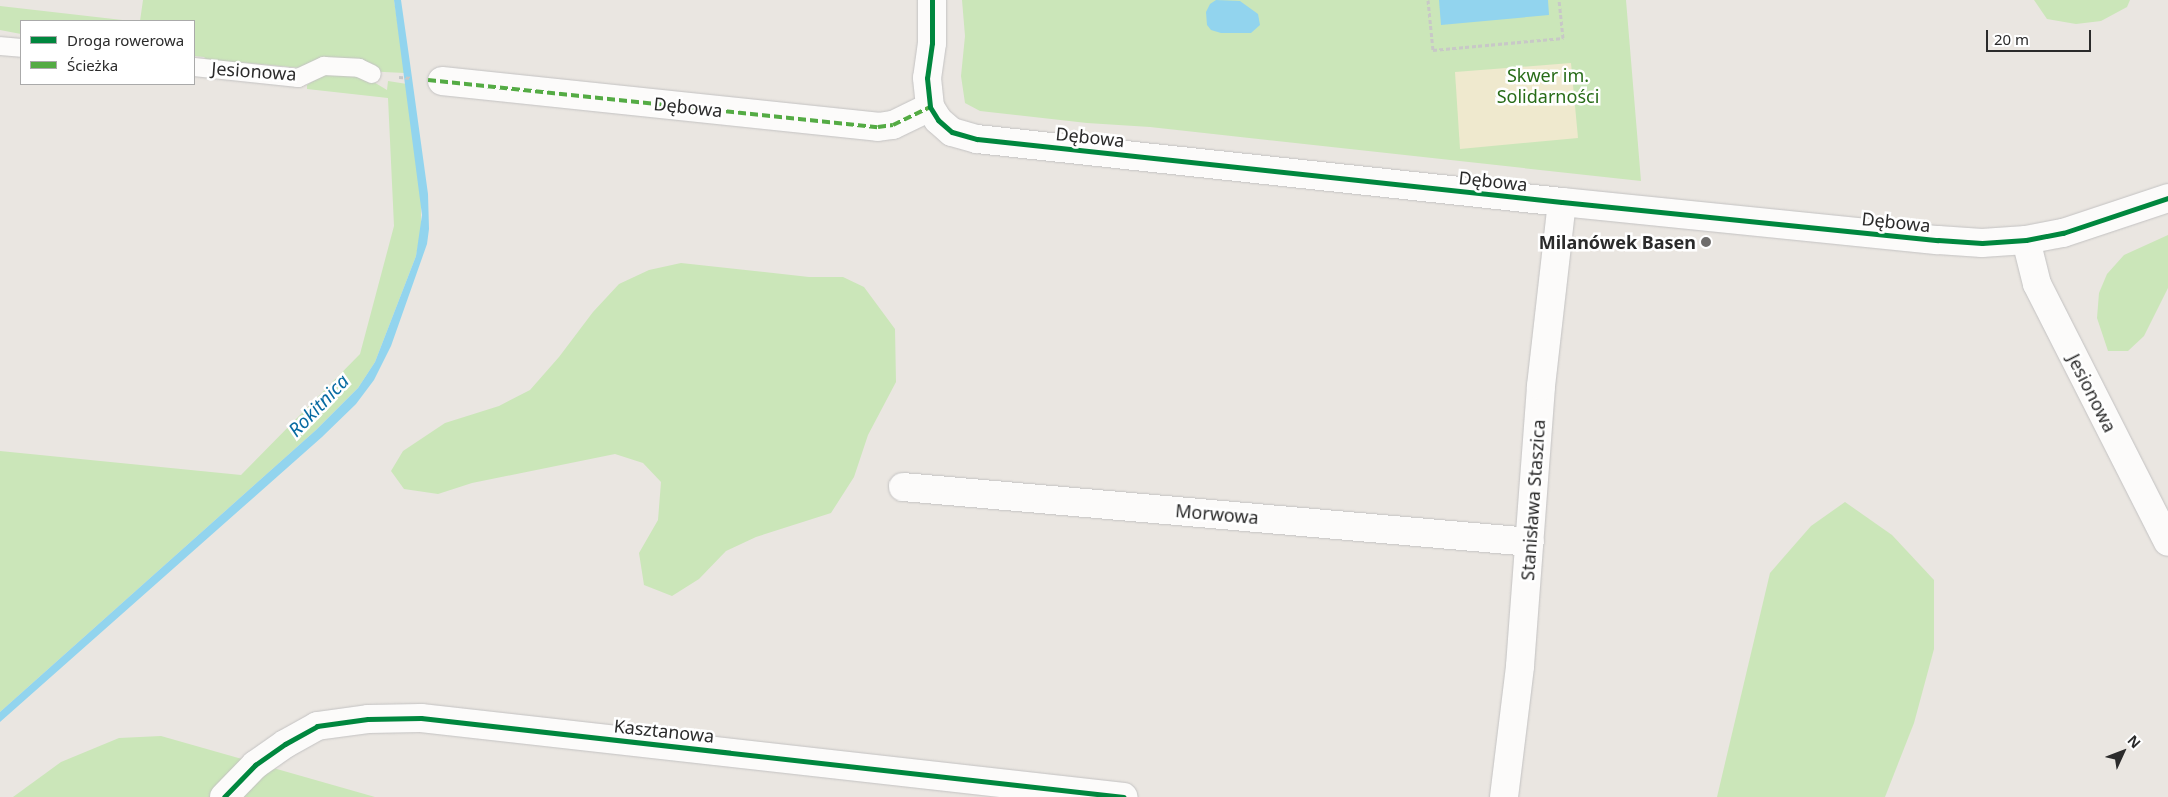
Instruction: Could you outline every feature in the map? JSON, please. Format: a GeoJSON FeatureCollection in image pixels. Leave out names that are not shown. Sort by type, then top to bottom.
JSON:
{"type":"FeatureCollection","features":[{"type":"Feature","properties":{"kind":"street"},"geometry":{"type":"LineString","coordinates":[[930,107],[927,78],[932,43],[932,0]]}},
{"type":"Feature","properties":{"kind":"street","name":"Dębowa"},"geometry":{"type":"LineString","coordinates":[[431,80],[878,127],[893,125],[930,107],[938,120],[952,132],[977,139],[1562,202],[1982,243],[2026,240],[2063,233],[2168,198]]}},
{"type":"Feature","properties":{"kind":"street","name":"Stanisława Staszica"},"geometry":{"type":"LineString","coordinates":[[1504,797],[1520,666],[1541,386],[1562,202]]}},
{"type":"Feature","properties":{"kind":"street","name":"Jesionowa"},"geometry":{"type":"LineString","coordinates":[[2026,240],[2037,284],[2168,542]]}},
{"type":"Feature","properties":{"kind":"street","name":"Morwowa"},"geometry":{"type":"LineString","coordinates":[[903,487],[1530,542]]}},
{"type":"Feature","properties":{"kind":"street","name":"Kasztanowa"},"geometry":{"type":"LineString","coordinates":[[224,797],[255,764],[317,726],[368,719],[421,718],[1124,797]]}},
{"type":"Feature","properties":{"kind":"lane"},"geometry":{"type":"LineString","coordinates":[[0,46],[20,48]]}},
{"type":"Feature","properties":{"kind":"lane","name":"Jesionowa"},"geometry":{"type":"LineString","coordinates":[[195,67],[298,78],[324,66],[359,68],[372,74]]}},
{"type":"Feature","properties":{"kind":"path"},"geometry":{"type":"LineString","coordinates":[[1428,0],[1433,50],[1563,38],[1559,0]]}},
{"type":"Feature","properties":{"kind":"path"},"geometry":{"type":"LineString","coordinates":[[394,77],[431,80]]}},
{"type":"Feature","properties":{"kind":"green space"},"geometry":{"type":"Polygon","coordinates":[[[143,0],[394,0],[405,73],[301,68],[238,62],[234,65],[209,62],[204,57],[195,56],[195,20],[140,20],[143,0]]]}},
{"type":"Feature","properties":{"kind":"green space","name":"Skwer im. Solidarności"},"geometry":{"type":"Polygon","coordinates":[[[962,0],[1626,0],[1641,181],[1150,127],[1087,123],[980,111],[965,103],[961,76],[965,36],[962,0]]]}},
{"type":"Feature","properties":{"kind":"green space"},"geometry":{"type":"Polygon","coordinates":[[[2034,0],[2130,0],[2127,7],[2101,21],[2076,24],[2047,19],[2034,0]]]}},
{"type":"Feature","properties":{"kind":"green space"},"geometry":{"type":"Polygon","coordinates":[[[0,6],[122,20],[20,20],[20,34],[0,30],[0,6]]]}},
{"type":"Feature","properties":{"kind":"green space"},"geometry":{"type":"Polygon","coordinates":[[[325,73],[362,75],[387,90],[388,81],[407,84],[421,195],[421,230],[416,256],[375,362],[358,388],[316,430],[0,712],[0,451],[241,475],[360,354],[394,226],[388,98],[307,89],[307,85],[325,73]]]}},
{"type":"Feature","properties":{"kind":"green space"},"geometry":{"type":"Polygon","coordinates":[[[2168,235],[2168,288],[2144,336],[2128,351],[2108,351],[2097,318],[2099,293],[2107,274],[2124,255],[2168,235]]]}},
{"type":"Feature","properties":{"kind":"green space"},"geometry":{"type":"Polygon","coordinates":[[[681,263],[809,277],[843,277],[864,287],[895,329],[896,382],[868,435],[854,477],[831,513],[756,537],[726,551],[699,579],[672,596],[644,585],[639,553],[658,520],[661,482],[643,463],[615,454],[472,483],[438,494],[404,489],[391,471],[403,451],[445,423],[499,406],[530,390],[559,357],[593,312],[619,284],[649,270],[681,263]]]}},
{"type":"Feature","properties":{"kind":"green space"},"geometry":{"type":"Polygon","coordinates":[[[1845,502],[1892,535],[1934,580],[1934,649],[1914,723],[1885,797],[1717,797],[1770,573],[1811,526],[1845,502]]]}},
{"type":"Feature","properties":{"kind":"green space"},"geometry":{"type":"Polygon","coordinates":[[[161,736],[375,797],[13,797],[61,762],[119,738],[161,736]]]}},
{"type":"Feature","properties":{"kind":"sand"},"geometry":{"type":"Polygon","coordinates":[[[1571,63],[1578,138],[1460,149],[1455,72],[1571,63]]]}},
{"type":"Feature","properties":{"kind":"water"},"geometry":{"type":"Polygon","coordinates":[[[394,0],[401,0],[428,194],[429,229],[427,244],[391,346],[374,380],[356,404],[322,437],[0,722],[0,712],[316,430],[358,388],[375,362],[416,256],[422,215],[394,0]]]}},
{"type":"Feature","properties":{"kind":"water"},"geometry":{"type":"Polygon","coordinates":[[[1216,0],[1240,1],[1258,14],[1260,25],[1251,33],[1221,33],[1211,30],[1207,25],[1206,12],[1210,4],[1216,0]]]}},
{"type":"Feature","properties":{"kind":"water"},"geometry":{"type":"Polygon","coordinates":[[[1439,0],[1548,0],[1549,15],[1441,25],[1439,0]]]}},
{"type":"Feature","properties":{"kind":"marked path"},"geometry":{"type":"LineString","coordinates":[[428,80],[878,127],[893,125],[930,107]]}},
{"type":"Feature","properties":{"kind":"cycle path"},"geometry":{"type":"LineString","coordinates":[[932,0],[932,43],[927,78],[930,107],[938,120],[952,132],[977,139],[1562,202],[1982,243],[2026,240],[2063,233],[2168,198]]}},
{"type":"Feature","properties":{"kind":"cycle path"},"geometry":{"type":"LineString","coordinates":[[224,797],[255,765],[285,744],[317,726],[368,719],[421,718],[1124,797]]}},
{"type":"Feature","properties":{"kind":"place","name":"Milanówek Basen"},"geometry":{"type":"Point","coordinates":[1706,242]}},
{"type":"Feature","properties":{"kind":"water label","name":"Rokitnica"},"geometry":{"type":"Point","coordinates":[319,406]}}]}
